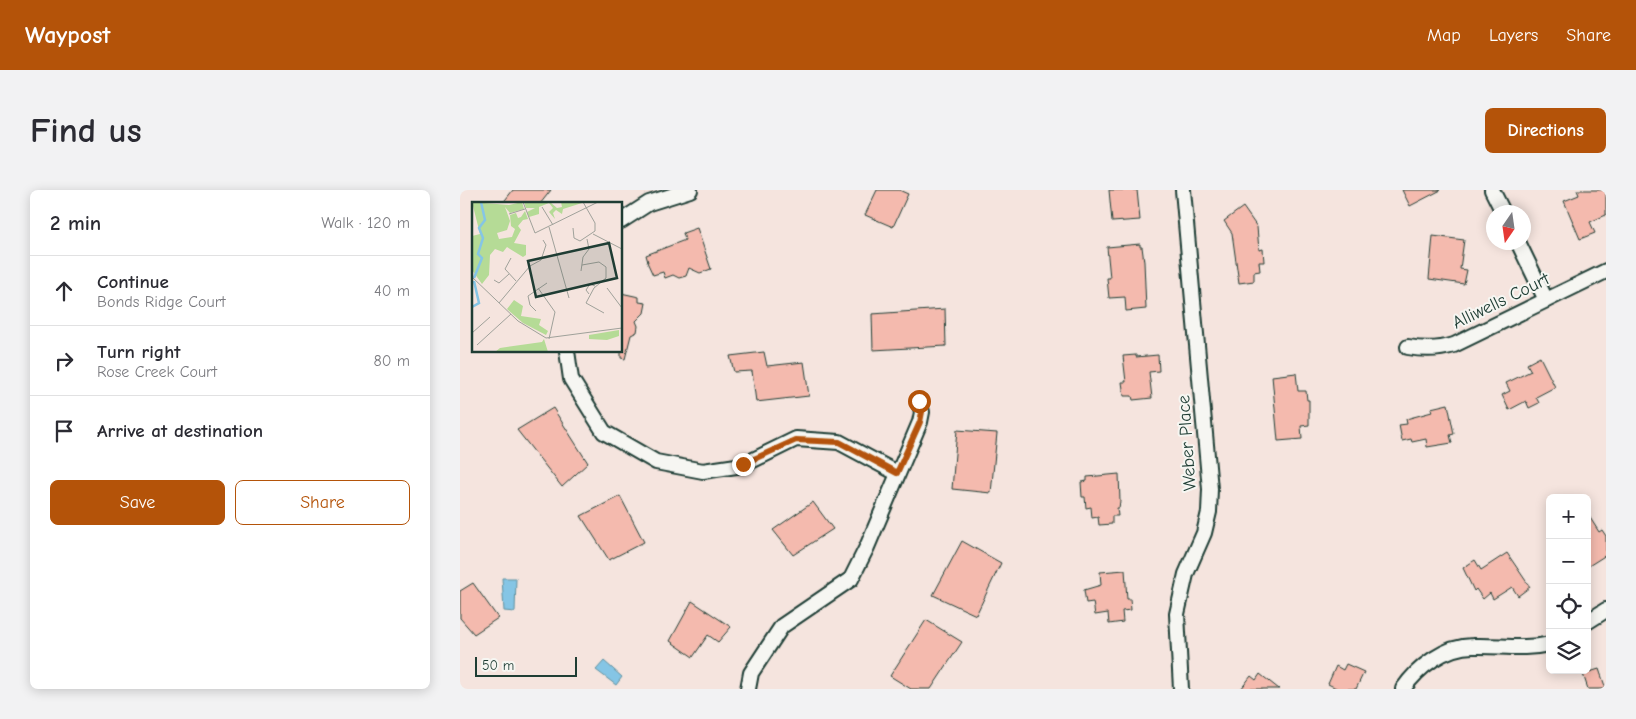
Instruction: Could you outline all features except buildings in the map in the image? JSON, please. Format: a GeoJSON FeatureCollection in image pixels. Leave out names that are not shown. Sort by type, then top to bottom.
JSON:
{"type":"FeatureCollection","features":[{"type":"Feature","properties":{"kind":"street"},"geometry":{"type":"LineString","coordinates":[[622,220],[649,203],[690,190]]}},
{"type":"Feature","properties":{"kind":"street","name":"Weber Place"},"geometry":{"type":"LineString","coordinates":[[1181,689],[1177,614],[1186,574],[1204,533],[1209,512],[1210,489],[1184,190]]}},
{"type":"Feature","properties":{"kind":"street"},"geometry":{"type":"LineString","coordinates":[[1492,190],[1500,205]]}},
{"type":"Feature","properties":{"kind":"street"},"geometry":{"type":"LineString","coordinates":[[1522,250],[1546,300]]}},
{"type":"Feature","properties":{"kind":"street","name":"Alliwells Court"},"geometry":{"type":"LineString","coordinates":[[1408,347],[1440,349],[1454,345],[1606,271]]}},
{"type":"Feature","properties":{"kind":"street"},"geometry":{"type":"LineString","coordinates":[[567,352],[571,378],[604,432],[656,462],[703,471],[743,464],[796,440],[839,442],[897,473]]}},
{"type":"Feature","properties":{"kind":"street"},"geometry":{"type":"LineString","coordinates":[[748,689],[751,673],[782,626],[851,578],[867,547],[920,422],[922,412],[919,401]]}},
{"type":"Feature","properties":{"kind":"street"},"geometry":{"type":"LineString","coordinates":[[1591,619],[1606,610]]}},
{"type":"Feature","properties":{"kind":"street"},"geometry":{"type":"LineString","coordinates":[[1403,689],[1420,669],[1449,651],[1473,646],[1524,648],[1546,645]]}},
{"type":"Feature","properties":{"kind":"water"},"geometry":{"type":"Polygon","coordinates":[[[502,578],[516,578],[515,612],[504,611],[502,578]]]}},
{"type":"Feature","properties":{"kind":"water"},"geometry":{"type":"Polygon","coordinates":[[[604,661],[622,677],[616,685],[596,670],[604,661]]]}},
{"type":"Feature","properties":{"kind":"route"},"geometry":{"type":"LineString","coordinates":[[743,464],[796,440],[839,442],[897,473],[920,422],[922,412],[919,401]]}}]}
